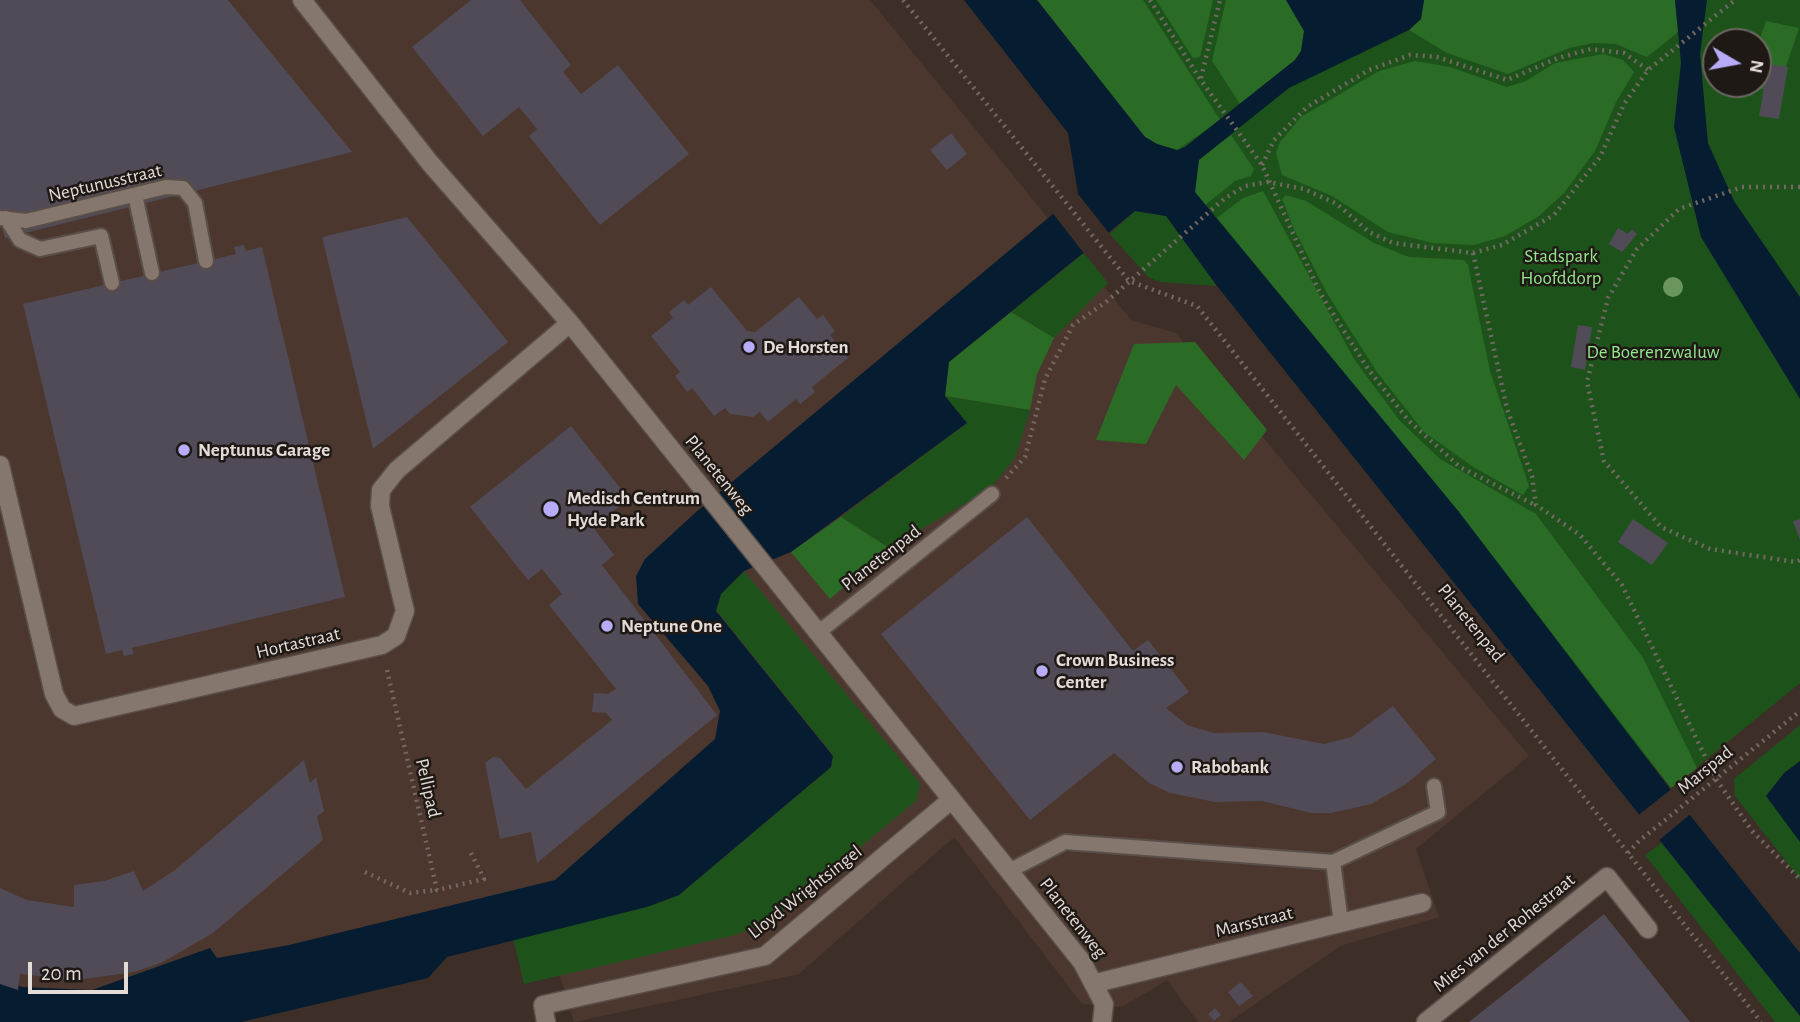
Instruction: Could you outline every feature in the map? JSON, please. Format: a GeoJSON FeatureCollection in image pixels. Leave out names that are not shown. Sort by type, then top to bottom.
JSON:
{"type":"FeatureCollection","features":[{"type":"Feature","properties":{"kind":"street","name":"Planetenweg"},"geometry":{"type":"LineString","coordinates":[[302,0],[430,163],[570,323],[708,493],[1096,982]]}},
{"type":"Feature","properties":{"kind":"street"},"geometry":{"type":"LineString","coordinates":[[382,645],[396,636],[405,611],[380,506],[382,490],[397,470],[570,323]]}},
{"type":"Feature","properties":{"kind":"street","name":"Hortastraat"},"geometry":{"type":"LineString","coordinates":[[0,465],[54,694],[62,709],[74,716],[382,645]]}},
{"type":"Feature","properties":{"kind":"street","name":"Lloyd Wrightsingel"},"geometry":{"type":"LineString","coordinates":[[545,1014],[765,956],[951,800]]}},
{"type":"Feature","properties":{"kind":"street","name":"Mies van der Rohestraat"},"geometry":{"type":"LineString","coordinates":[[1426,1022],[1607,877],[1648,929]]}},
{"type":"Feature","properties":{"kind":"street","name":"Marsstraat"},"geometry":{"type":"LineString","coordinates":[[1096,982],[1422,903]]}},
{"type":"Feature","properties":{"kind":"street"},"geometry":{"type":"LineString","coordinates":[[1096,982],[1104,1004],[1102,1022]]}},
{"type":"Feature","properties":{"kind":"lane","name":"Neptunusstraat"},"geometry":{"type":"LineString","coordinates":[[3,218],[26,221],[166,187],[183,188],[195,203],[206,261]]}},
{"type":"Feature","properties":{"kind":"lane"},"geometry":{"type":"LineString","coordinates":[[135,195],[152,273]]}},
{"type":"Feature","properties":{"kind":"lane"},"geometry":{"type":"LineString","coordinates":[[3,218],[20,240],[40,249],[101,236],[112,283]]}},
{"type":"Feature","properties":{"kind":"lane","name":"Planetenpad"},"geometry":{"type":"LineString","coordinates":[[819,632],[992,495]]}},
{"type":"Feature","properties":{"kind":"lane"},"geometry":{"type":"LineString","coordinates":[[1009,871],[1065,842],[1334,862],[1438,812],[1434,786]]}},
{"type":"Feature","properties":{"kind":"lane"},"geometry":{"type":"LineString","coordinates":[[1334,862],[1341,922]]}},
{"type":"Feature","properties":{"kind":"path"},"geometry":{"type":"LineString","coordinates":[[903,0],[1129,281]]}},
{"type":"Feature","properties":{"kind":"path"},"geometry":{"type":"LineString","coordinates":[[1150,0],[1200,79],[1262,165],[1320,293],[1368,369],[1409,421],[1460,467],[1536,505],[1580,536],[1622,585],[1716,779],[1752,831],[1800,878]]}},
{"type":"Feature","properties":{"kind":"path"},"geometry":{"type":"LineString","coordinates":[[1200,79],[1220,0]]}},
{"type":"Feature","properties":{"kind":"path"},"geometry":{"type":"LineString","coordinates":[[992,495],[1026,457],[1045,379],[1073,325],[1224,199],[1245,186],[1268,181],[1304,189],[1337,204],[1369,232],[1393,243],[1473,253],[1502,245],[1554,215],[1600,158],[1624,104],[1648,70],[1735,0]]}},
{"type":"Feature","properties":{"kind":"path"},"geometry":{"type":"LineString","coordinates":[[1262,165],[1274,140],[1307,107],[1369,70],[1410,55],[1437,57],[1507,80],[1558,58],[1591,49],[1624,52],[1648,70]]}},
{"type":"Feature","properties":{"kind":"path"},"geometry":{"type":"LineString","coordinates":[[1800,187],[1742,187],[1679,209],[1637,249],[1608,298],[1587,382],[1604,461],[1661,527],[1710,549],[1796,562],[1800,560]]}},
{"type":"Feature","properties":{"kind":"path"},"geometry":{"type":"LineString","coordinates":[[1473,253],[1507,409],[1532,476],[1536,505]]}},
{"type":"Feature","properties":{"kind":"path","name":"Planetenpad"},"geometry":{"type":"LineString","coordinates":[[1129,281],[1197,306],[1761,1022]]}},
{"type":"Feature","properties":{"kind":"path","name":"Pellipad"},"geometry":{"type":"LineString","coordinates":[[382,645],[437,891]]}},
{"type":"Feature","properties":{"kind":"path","name":"Marspad"},"geometry":{"type":"LineString","coordinates":[[1629,852],[1639,841],[1800,711]]}},
{"type":"Feature","properties":{"kind":"path"},"geometry":{"type":"LineString","coordinates":[[365,872],[410,893],[437,891],[484,880],[471,853]]}},
{"type":"Feature","properties":{"kind":"shaded area"},"geometry":{"type":"Polygon","coordinates":[[[0,0],[870,0],[1131,320],[1176,333],[1529,756],[1416,849],[1439,917],[1340,946],[1229,1022],[1198,1022],[1167,980],[1122,1007],[1082,1004],[954,837],[799,974],[574,1022],[544,923],[146,1022],[0,1003],[0,0]]]}},
{"type":"Feature","properties":{"kind":"green space","name":"Stadspark Hoofddorp"},"geometry":{"type":"Polygon","coordinates":[[[1037,0],[1800,0],[1800,683],[1671,788],[1037,0]]]}},
{"type":"Feature","properties":{"kind":"green space"},"geometry":{"type":"Polygon","coordinates":[[[1037,0],[1143,0],[1220,120],[1177,150],[1145,137],[1037,0]]]}},
{"type":"Feature","properties":{"kind":"green space"},"geometry":{"type":"Polygon","coordinates":[[[1156,0],[1213,0],[1200,57],[1193,58],[1156,0]]]}},
{"type":"Feature","properties":{"kind":"green space"},"geometry":{"type":"Polygon","coordinates":[[[1226,0],[1286,0],[1304,31],[1301,51],[1295,60],[1240,104],[1212,61],[1226,0]]]}},
{"type":"Feature","properties":{"kind":"green space"},"geometry":{"type":"Polygon","coordinates":[[[1424,0],[1675,0],[1678,32],[1647,57],[1616,44],[1594,43],[1569,48],[1508,74],[1447,53],[1409,30],[1421,19],[1424,0]]]}},
{"type":"Feature","properties":{"kind":"green space"},"geometry":{"type":"Polygon","coordinates":[[[1766,21],[1799,28],[1777,93],[1772,92],[1772,28],[1764,28],[1766,21]]]}},
{"type":"Feature","properties":{"kind":"green space"},"geometry":{"type":"Polygon","coordinates":[[[1603,54],[1623,60],[1634,72],[1616,102],[1595,151],[1564,193],[1539,216],[1505,236],[1474,245],[1433,243],[1388,232],[1332,196],[1282,175],[1276,153],[1280,142],[1301,117],[1379,71],[1415,61],[1450,67],[1507,87],[1526,81],[1555,63],[1603,54]]]}},
{"type":"Feature","properties":{"kind":"green space"},"geometry":{"type":"Polygon","coordinates":[[[1231,135],[1254,169],[1251,176],[1235,181],[1205,205],[1195,192],[1198,160],[1231,135]]]}},
{"type":"Feature","properties":{"kind":"green space"},"geometry":{"type":"Polygon","coordinates":[[[1263,191],[1354,359],[1399,420],[1440,459],[1536,514],[1643,658],[1697,768],[1671,788],[1459,512],[1217,218],[1243,198],[1263,191]]]}},
{"type":"Feature","properties":{"kind":"green space"},"geometry":{"type":"Polygon","coordinates":[[[1286,195],[1306,201],[1374,243],[1409,257],[1464,260],[1468,265],[1490,371],[1529,486],[1523,495],[1475,468],[1424,432],[1377,372],[1328,295],[1294,229],[1282,199],[1286,195]]]}},
{"type":"Feature","properties":{"kind":"green space"},"geometry":{"type":"Polygon","coordinates":[[[1135,211],[1166,216],[1217,286],[1160,282],[1148,277],[1110,234],[1135,211]]]}},
{"type":"Feature","properties":{"kind":"green space"},"geometry":{"type":"Polygon","coordinates":[[[1084,253],[1108,283],[1054,338],[1011,312],[1084,253]]]}},
{"type":"Feature","properties":{"kind":"green space"},"geometry":{"type":"Polygon","coordinates":[[[1011,312],[1054,338],[1037,374],[1030,410],[945,396],[949,362],[1011,312]]]}},
{"type":"Feature","properties":{"kind":"green space"},"geometry":{"type":"Polygon","coordinates":[[[1195,342],[1267,430],[1244,460],[1176,385],[1146,444],[1096,440],[1134,344],[1195,342]]]}},
{"type":"Feature","properties":{"kind":"green space"},"geometry":{"type":"Polygon","coordinates":[[[945,396],[1030,410],[1015,458],[990,489],[889,548],[841,517],[967,423],[945,396]]]}},
{"type":"Feature","properties":{"kind":"green space"},"geometry":{"type":"Polygon","coordinates":[[[841,517],[889,548],[830,599],[791,552],[841,517]]]}},
{"type":"Feature","properties":{"kind":"green space"},"geometry":{"type":"Polygon","coordinates":[[[744,571],[920,783],[917,800],[771,921],[735,935],[524,984],[513,938],[647,907],[679,895],[831,767],[833,755],[716,610],[721,594],[744,571]]]}},
{"type":"Feature","properties":{"kind":"green space"},"geometry":{"type":"Polygon","coordinates":[[[1800,725],[1800,761],[1784,773],[1800,841],[1800,879],[1735,796],[1734,779],[1800,725]]]}},
{"type":"Feature","properties":{"kind":"green space"},"geometry":{"type":"Polygon","coordinates":[[[1663,842],[1800,1016],[1800,1022],[1775,1022],[1645,855],[1663,842]]]}},
{"type":"Feature","properties":{"kind":"water"},"geometry":{"type":"Polygon","coordinates":[[[964,0],[1037,0],[1145,137],[1177,150],[1185,147],[1295,60],[1301,51],[1304,31],[1286,0],[1424,0],[1421,19],[1409,30],[1289,88],[1199,160],[1195,192],[1459,512],[1693,819],[1800,953],[1800,1016],[1217,286],[1166,216],[1135,211],[949,362],[945,396],[967,423],[791,552],[744,571],[721,594],[716,611],[833,756],[831,767],[679,895],[647,907],[447,957],[428,978],[241,1022],[0,1022],[0,977],[22,987],[92,990],[210,948],[217,958],[289,945],[555,880],[715,739],[720,711],[708,686],[638,604],[636,576],[645,559],[696,512],[1078,193],[1068,133],[964,0]]]}},
{"type":"Feature","properties":{"kind":"water"},"geometry":{"type":"Polygon","coordinates":[[[1675,0],[1707,0],[1700,54],[1708,143],[1734,201],[1800,297],[1800,399],[1701,237],[1674,127],[1681,63],[1675,0]]]}},
{"type":"Feature","properties":{"kind":"water"},"geometry":{"type":"Polygon","coordinates":[[[1800,761],[1800,842],[1766,796],[1784,773],[1800,761]]]}},
{"type":"Feature","properties":{"kind":"pier"},"geometry":{"type":"Polygon","coordinates":[[[1074,189],[1112,237],[1086,256],[1051,211],[1074,189]]]}},
{"type":"Feature","properties":{"kind":"pier"},"geometry":{"type":"Polygon","coordinates":[[[1674,787],[1693,812],[1658,841],[1636,817],[1674,787]]]}},
{"type":"Feature","properties":{"kind":"building"},"geometry":{"type":"Polygon","coordinates":[[[0,0],[228,0],[352,152],[5,238],[0,218],[0,0]]]}},
{"type":"Feature","properties":{"kind":"building"},"geometry":{"type":"Polygon","coordinates":[[[471,0],[520,0],[571,65],[563,72],[581,94],[618,65],[689,154],[600,225],[529,136],[537,129],[519,107],[483,136],[412,47],[471,0]]]}},
{"type":"Feature","properties":{"kind":"building"},"geometry":{"type":"Polygon","coordinates":[[[1772,65],[1788,67],[1779,119],[1759,116],[1762,98],[1772,98],[1772,65]]]}},
{"type":"Feature","properties":{"kind":"building"},"geometry":{"type":"Polygon","coordinates":[[[951,133],[967,154],[947,170],[930,150],[951,133]]]}},
{"type":"Feature","properties":{"kind":"building"},"geometry":{"type":"Polygon","coordinates":[[[407,217],[508,342],[373,449],[322,237],[407,217]]]}},
{"type":"Feature","properties":{"kind":"building"},"geometry":{"type":"Polygon","coordinates":[[[1618,228],[1628,234],[1632,229],[1637,234],[1622,252],[1609,244],[1618,228]]]}},
{"type":"Feature","properties":{"kind":"building","name":"Neptunus Garage"},"geometry":{"type":"Polygon","coordinates":[[[244,245],[246,251],[262,247],[345,597],[132,648],[134,654],[124,656],[122,650],[106,654],[23,304],[236,254],[234,247],[244,245]]]}},
{"type":"Feature","properties":{"kind":"building","name":"De Horsten"},"geometry":{"type":"Polygon","coordinates":[[[711,287],[747,331],[755,332],[799,297],[817,319],[823,315],[835,331],[830,335],[848,358],[812,387],[815,392],[800,404],[796,399],[768,422],[760,412],[753,417],[730,414],[725,408],[714,416],[692,388],[687,392],[675,376],[680,372],[651,336],[673,318],[669,312],[684,300],[688,305],[711,287]]]}},
{"type":"Feature","properties":{"kind":"building"},"geometry":{"type":"Polygon","coordinates":[[[1578,325],[1592,327],[1585,370],[1571,367],[1578,325]]]}},
{"type":"Feature","properties":{"kind":"building","name":"Neptune One"},"geometry":{"type":"Polygon","coordinates":[[[571,426],[629,499],[593,527],[614,555],[602,565],[717,715],[537,863],[531,832],[500,839],[485,763],[493,757],[500,758],[526,789],[612,720],[606,713],[592,712],[594,693],[608,694],[616,689],[549,605],[562,594],[542,569],[528,580],[470,507],[571,426]]]}},
{"type":"Feature","properties":{"kind":"building","name":"Crown Business Center"},"geometry":{"type":"Polygon","coordinates":[[[1027,517],[1133,651],[1148,640],[1189,692],[1166,708],[1187,725],[1214,733],[1263,732],[1324,744],[1351,737],[1393,706],[1436,759],[1406,784],[1371,804],[1331,813],[1311,813],[1262,801],[1215,802],[1170,793],[1149,783],[1114,753],[1030,820],[881,634],[1027,517]]]}},
{"type":"Feature","properties":{"kind":"building"},"geometry":{"type":"Polygon","coordinates":[[[1633,519],[1668,543],[1652,565],[1618,542],[1633,519]]]}},
{"type":"Feature","properties":{"kind":"building"},"geometry":{"type":"Polygon","coordinates":[[[1800,519],[1800,540],[1793,521],[1800,519]]]}},
{"type":"Feature","properties":{"kind":"building"},"geometry":{"type":"Polygon","coordinates":[[[304,760],[310,783],[316,777],[324,811],[317,817],[323,840],[213,933],[161,963],[134,972],[77,980],[20,974],[18,990],[0,984],[0,888],[27,900],[74,907],[74,885],[104,881],[134,871],[143,891],[175,870],[304,760]]]}},
{"type":"Feature","properties":{"kind":"building"},"geometry":{"type":"Polygon","coordinates":[[[1604,914],[1690,1022],[1469,1022],[1522,980],[1604,914]]]}},
{"type":"Feature","properties":{"kind":"building"},"geometry":{"type":"Polygon","coordinates":[[[1241,982],[1253,996],[1239,1006],[1228,992],[1241,982]]]}},
{"type":"Feature","properties":{"kind":"building"},"geometry":{"type":"Polygon","coordinates":[[[1215,1008],[1221,1015],[1214,1021],[1208,1014],[1215,1008]]]}},
{"type":"Feature","properties":{"kind":"place","name":"De Horsten"},"geometry":{"type":"Point","coordinates":[749,347]}},
{"type":"Feature","properties":{"kind":"place","name":"Neptunus Garage"},"geometry":{"type":"Point","coordinates":[184,450]}},
{"type":"Feature","properties":{"kind":"place","name":"Medisch Centrum Hyde Park"},"geometry":{"type":"Point","coordinates":[551,509]}},
{"type":"Feature","properties":{"kind":"place","name":"Neptune One"},"geometry":{"type":"Point","coordinates":[607,626]}},
{"type":"Feature","properties":{"kind":"place","name":"Crown Business Center"},"geometry":{"type":"Point","coordinates":[1042,671]}},
{"type":"Feature","properties":{"kind":"place","name":"Rabobank"},"geometry":{"type":"Point","coordinates":[1177,767]}},
{"type":"Feature","properties":{"kind":"park label","name":"De Boerenzwaluw"},"geometry":{"type":"Point","coordinates":[1653,352]}}]}
